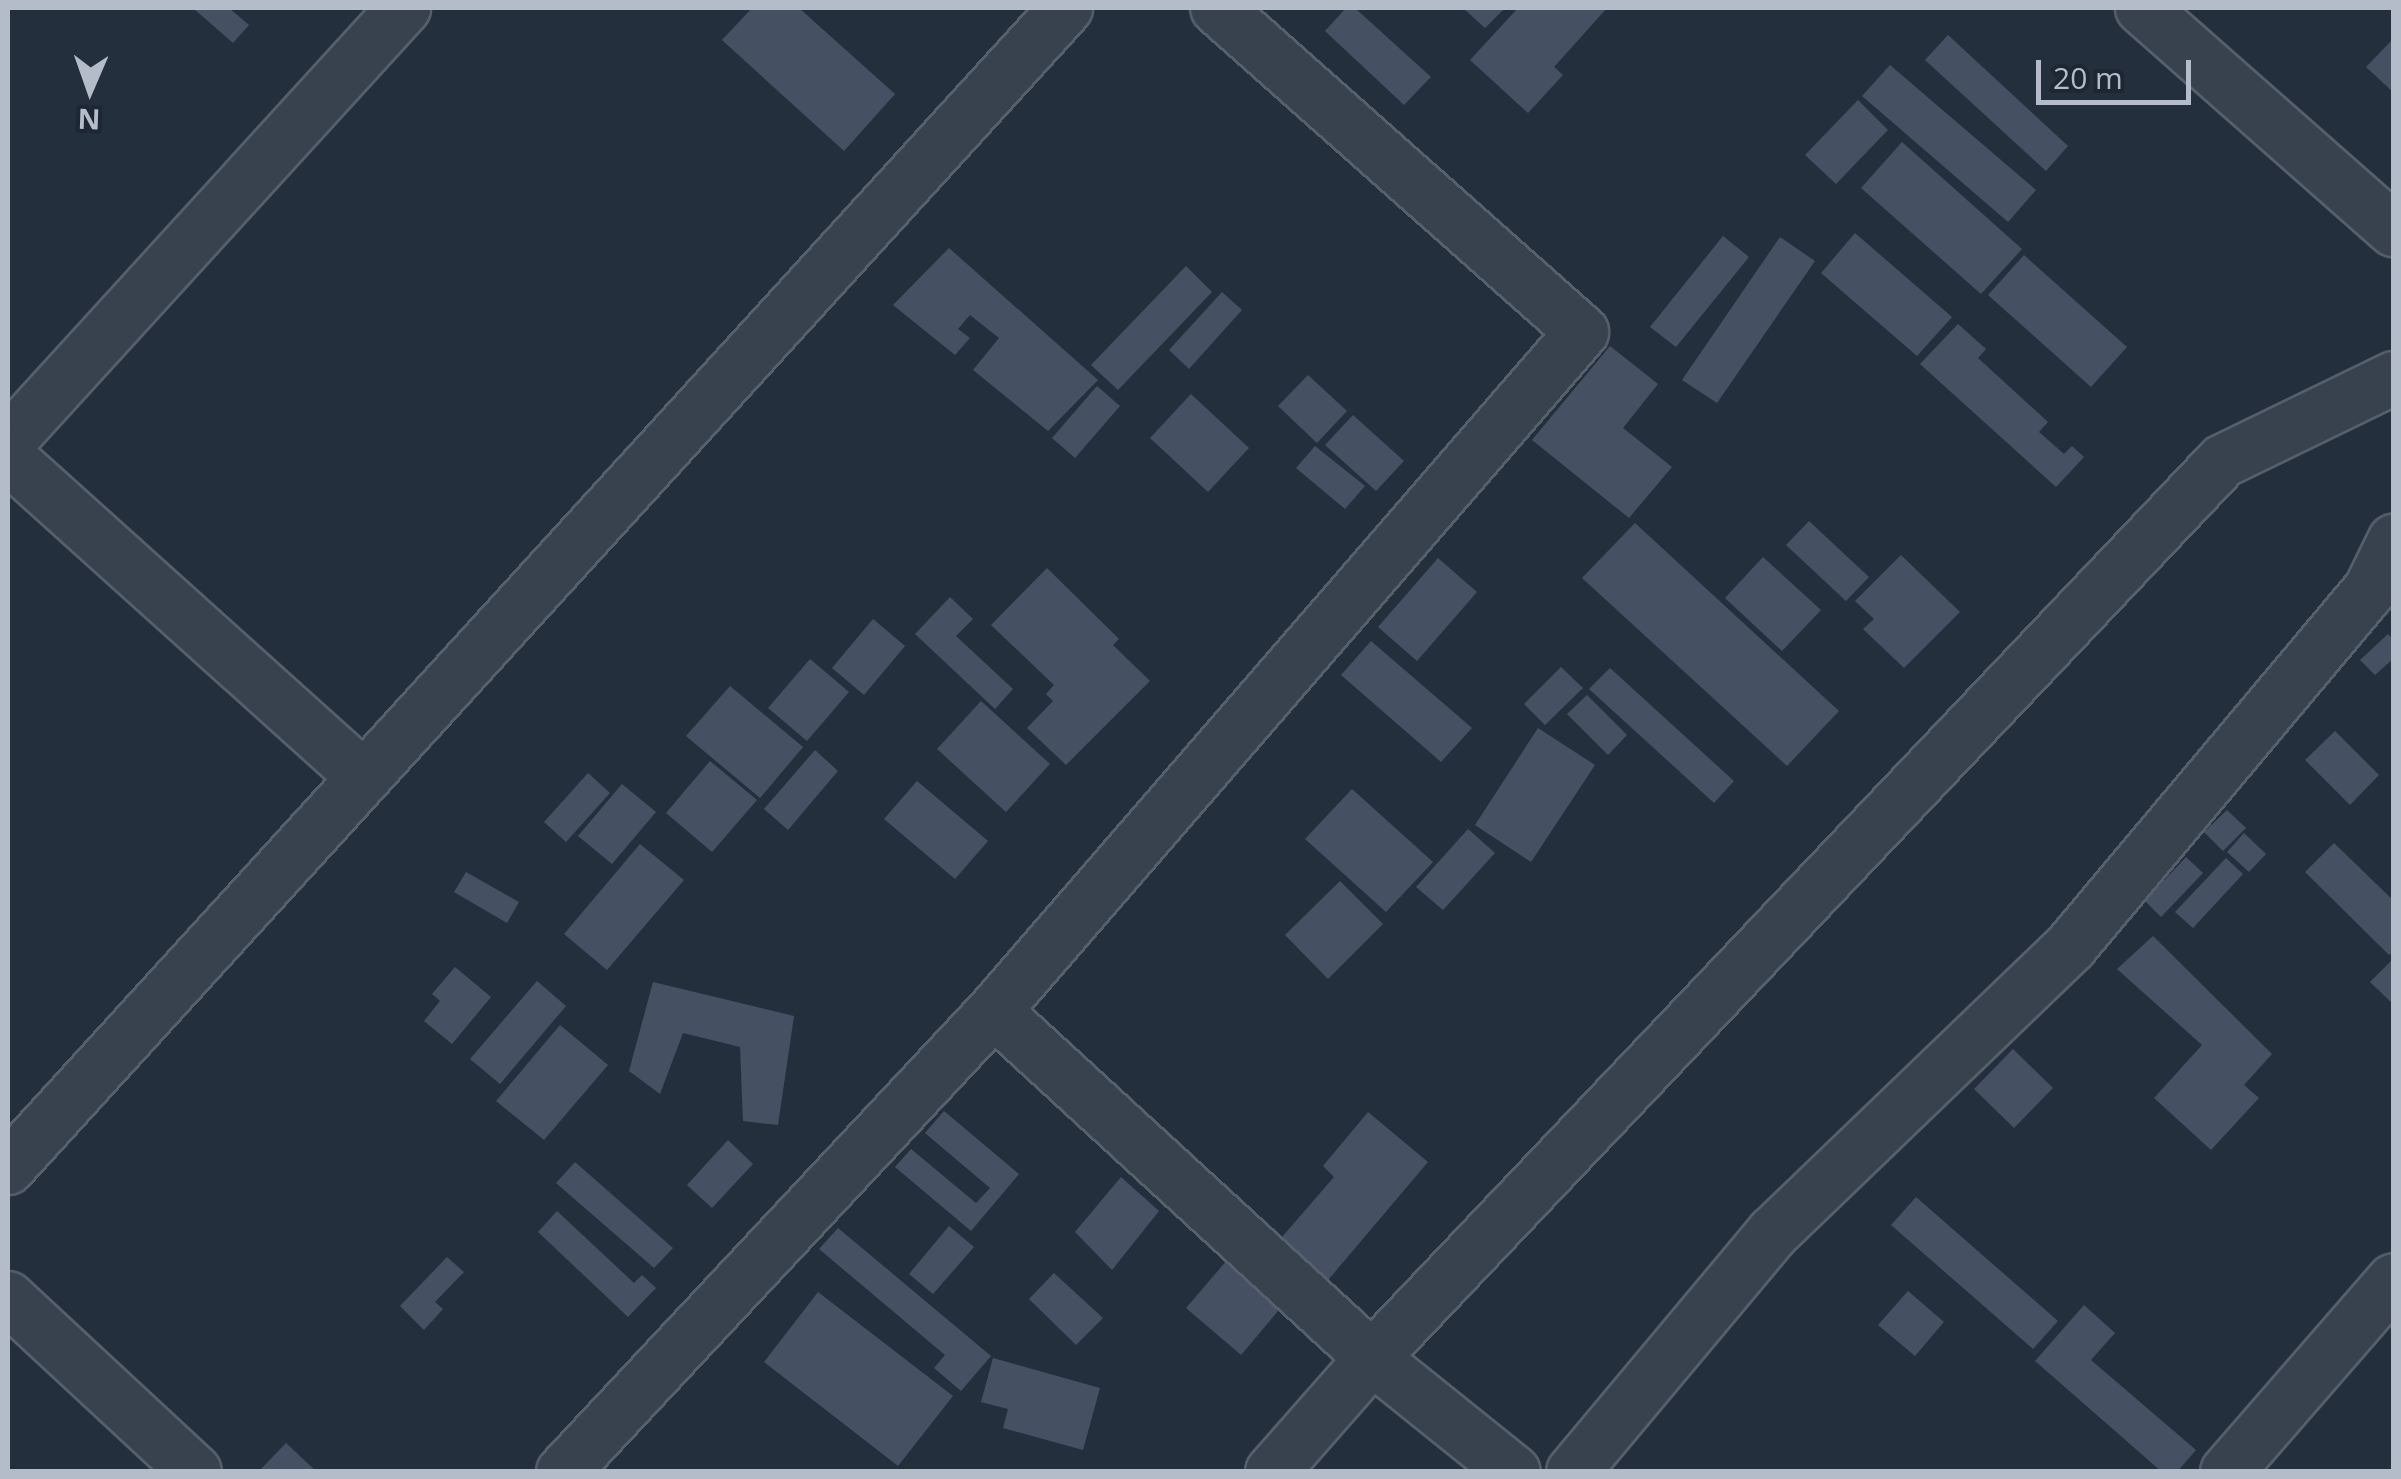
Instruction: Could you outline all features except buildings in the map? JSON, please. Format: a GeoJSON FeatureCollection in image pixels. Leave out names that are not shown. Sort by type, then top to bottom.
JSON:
{"type":"FeatureCollection","features":[{"type":"Feature","properties":{"kind":"street"},"geometry":{"type":"LineString","coordinates":[[8,442],[404,8]]}},
{"type":"Feature","properties":{"kind":"street"},"geometry":{"type":"LineString","coordinates":[[8,1168],[1066,8]]}},
{"type":"Feature","properties":{"kind":"street"},"geometry":{"type":"LineString","coordinates":[[563,1472],[994,1010],[1582,332],[1218,8]]}},
{"type":"Feature","properties":{"kind":"street"},"geometry":{"type":"LineString","coordinates":[[2142,8],[2394,230]]}},
{"type":"Feature","properties":{"kind":"street"},"geometry":{"type":"LineString","coordinates":[[1272,1472],[1372,1358],[2224,460],[2394,378]]}},
{"type":"Feature","properties":{"kind":"street"},"geometry":{"type":"LineString","coordinates":[[8,457],[362,776]]}},
{"type":"Feature","properties":{"kind":"street"},"geometry":{"type":"LineString","coordinates":[[1573,1472],[1772,1233],[2071,946],[2370,590],[2394,541]]}},
{"type":"Feature","properties":{"kind":"street"},"geometry":{"type":"LineString","coordinates":[[994,1010],[1372,1358],[1514,1472]]}},
{"type":"Feature","properties":{"kind":"street"},"geometry":{"type":"LineString","coordinates":[[2227,1472],[2394,1280]]}},
{"type":"Feature","properties":{"kind":"street"},"geometry":{"type":"LineString","coordinates":[[8,1298],[195,1472]]}}]}
